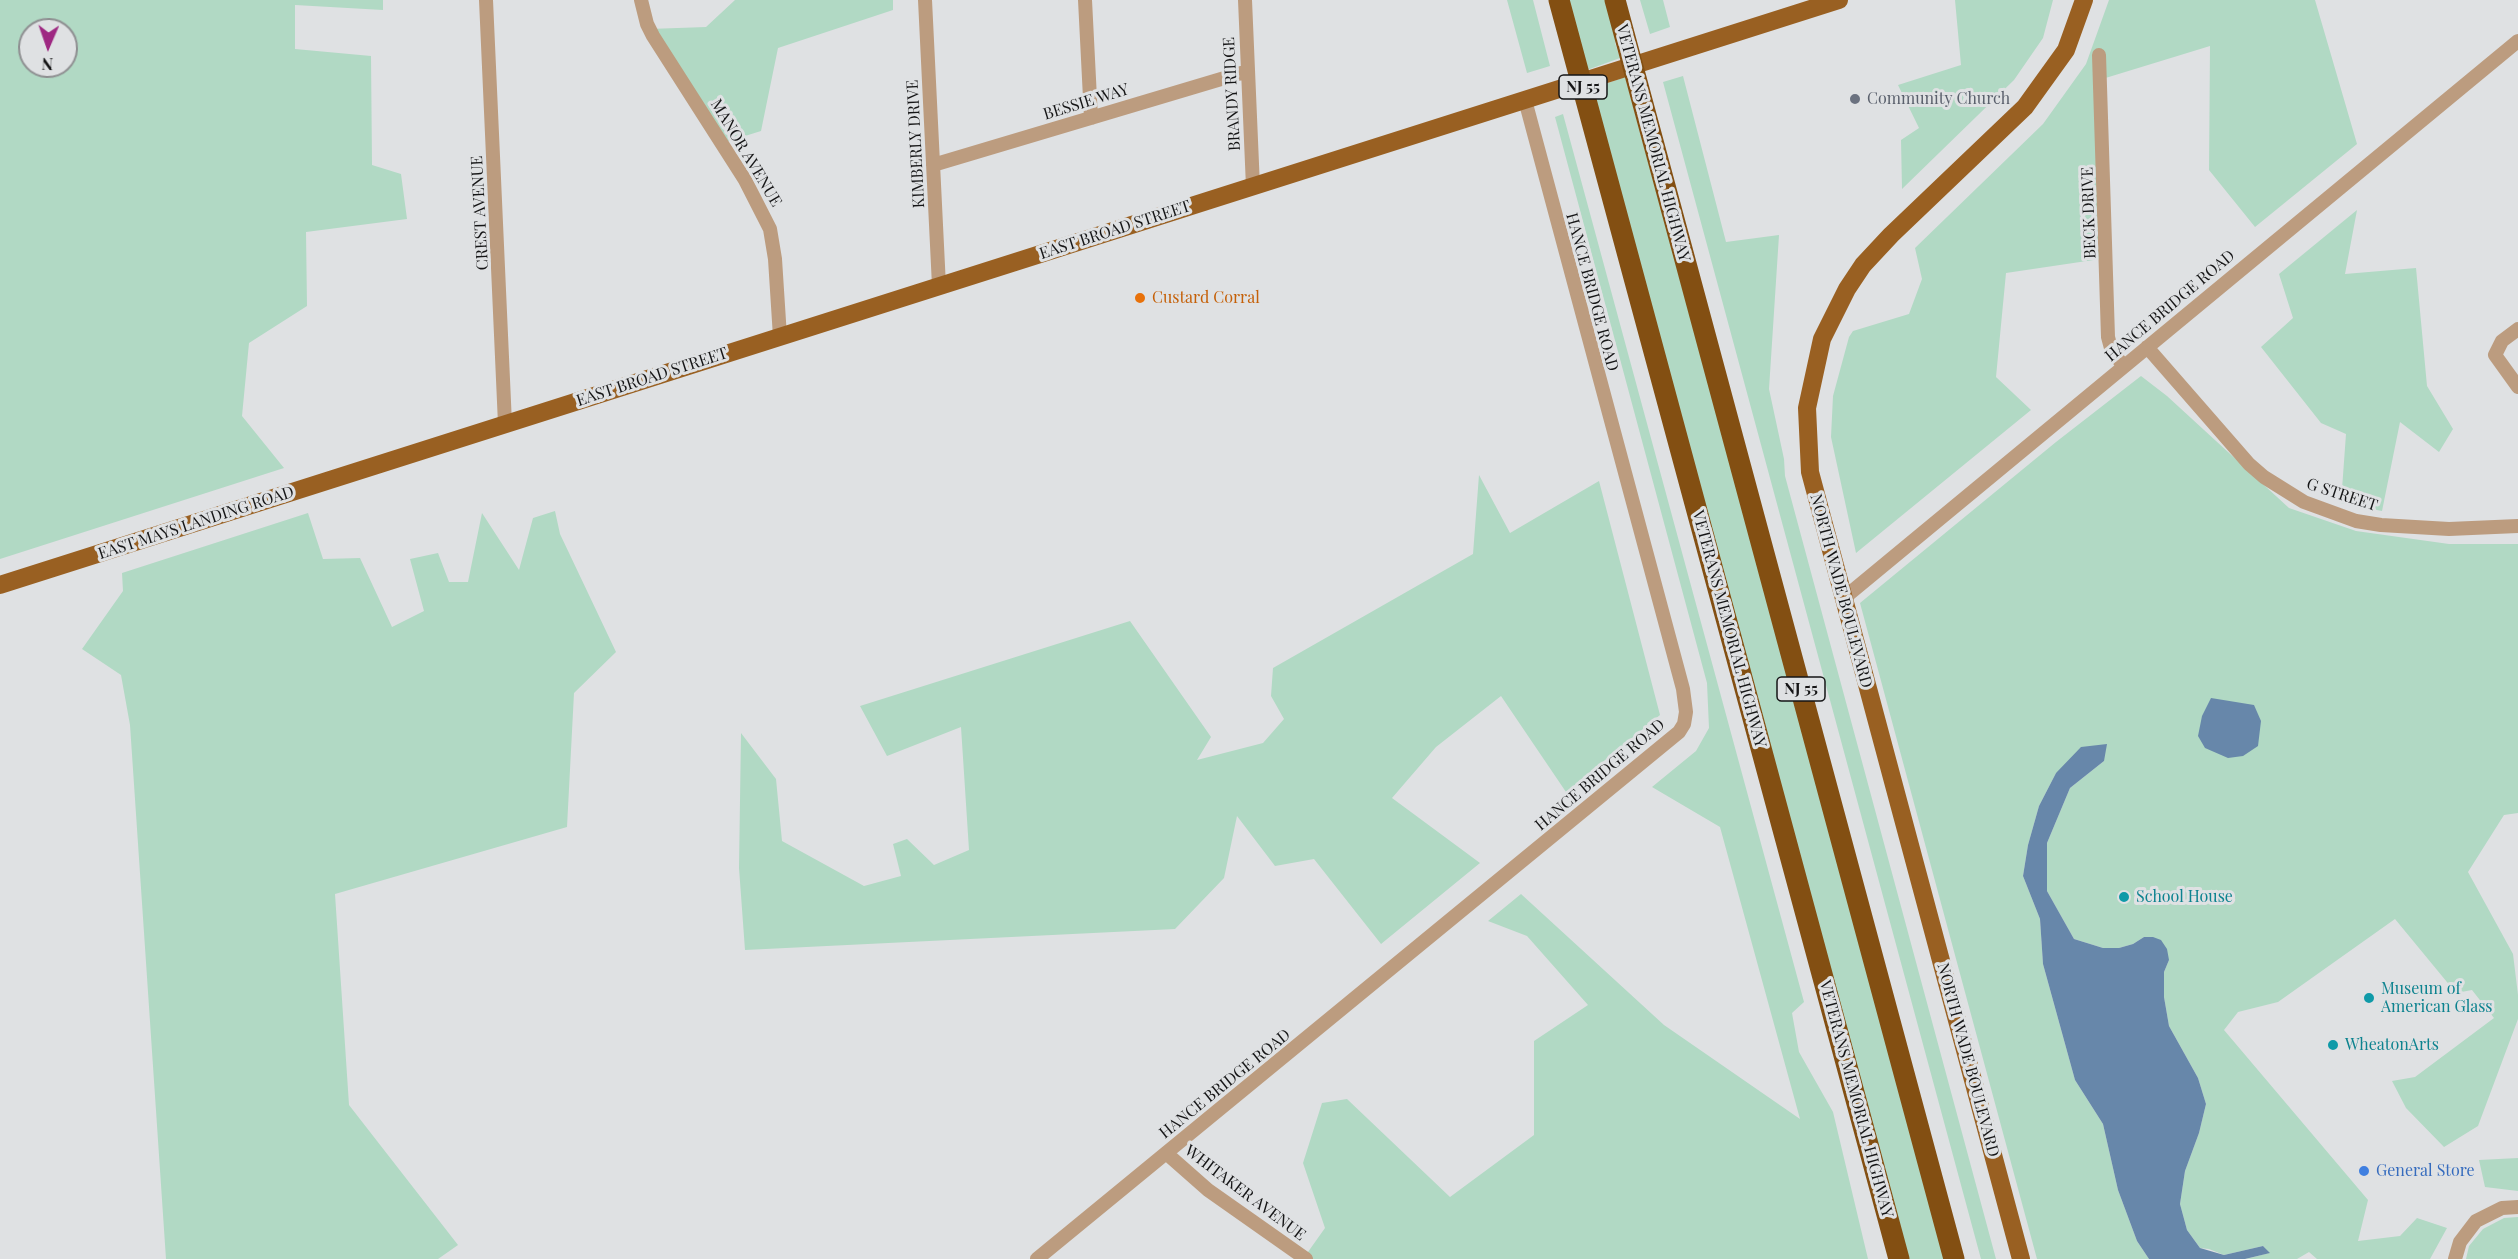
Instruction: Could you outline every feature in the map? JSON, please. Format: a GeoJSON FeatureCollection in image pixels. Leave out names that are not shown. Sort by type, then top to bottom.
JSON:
{"type":"FeatureCollection","features":[{"type":"Feature","properties":{"kind":"highway","name":"VETERANS MEMORIAL HIGHWAY"},"geometry":{"type":"LineString","coordinates":[[1559,0],[1899,1259]]}},
{"type":"Feature","properties":{"kind":"highway","name":"VETERANS MEMORIAL HIGHWAY"},"geometry":{"type":"LineString","coordinates":[[1615,0],[1954,1259]]}},
{"type":"Feature","properties":{"kind":"main road","name":"EAST BROAD STREET"},"geometry":{"type":"LineString","coordinates":[[391,460],[1839,0]]}},
{"type":"Feature","properties":{"kind":"main road","name":"NORTH WADE BOULEVARD"},"geometry":{"type":"LineString","coordinates":[[2021,1259],[1808,461],[1807,408],[1822,339],[1846,289],[1868,260],[1998,134],[2034,95],[2066,50],[2084,0]]}},
{"type":"Feature","properties":{"kind":"main road","name":"EAST MAYS LANDING ROAD"},"geometry":{"type":"LineString","coordinates":[[0,585],[391,460]]}},
{"type":"Feature","properties":{"kind":"street","name":"CREST AVENUE"},"geometry":{"type":"LineString","coordinates":[[486,0],[505,424]]}},
{"type":"Feature","properties":{"kind":"street","name":"MANOR AVENUE"},"geometry":{"type":"LineString","coordinates":[[641,0],[647,24],[653,36],[745,180],[770,229],[775,259],[780,337]]}},
{"type":"Feature","properties":{"kind":"street","name":"KIMBERLY DRIVE"},"geometry":{"type":"LineString","coordinates":[[925,0],[939,286]]}},
{"type":"Feature","properties":{"kind":"street"},"geometry":{"type":"LineString","coordinates":[[1085,0],[1091,118]]}},
{"type":"Feature","properties":{"kind":"street","name":"BRANDY RIDGE"},"geometry":{"type":"LineString","coordinates":[[1245,0],[1253,187]]}},
{"type":"Feature","properties":{"kind":"street","name":"HANCE BRIDGE ROAD"},"geometry":{"type":"LineString","coordinates":[[1844,598],[2518,41]]}},
{"type":"Feature","properties":{"kind":"street","name":"BECK DRIVE"},"geometry":{"type":"LineString","coordinates":[[2100,55],[2108,337],[2112,352],[2124,366]]}},
{"type":"Feature","properties":{"kind":"street","name":"BESSIE WAY"},"geometry":{"type":"LineString","coordinates":[[933,165],[1248,71]]}},
{"type":"Feature","properties":{"kind":"street","name":"HANCE BRIDGE ROAD"},"geometry":{"type":"LineString","coordinates":[[1037,1259],[1679,732],[1684,724],[1686,712],[1683,689],[1525,100]]}},
{"type":"Feature","properties":{"kind":"street"},"geometry":{"type":"LineString","coordinates":[[2518,328],[2502,341],[2495,356],[2518,387]]}},
{"type":"Feature","properties":{"kind":"street","name":"G STREET"},"geometry":{"type":"LineString","coordinates":[[2146,347],[2249,464],[2264,477],[2304,502],[2356,521],[2381,525],[2449,529],[2518,526]]}},
{"type":"Feature","properties":{"kind":"street","name":"WHITAKER AVENUE"},"geometry":{"type":"LineString","coordinates":[[1166,1153],[1208,1190],[1306,1259]]}},
{"type":"Feature","properties":{"kind":"street"},"geometry":{"type":"LineString","coordinates":[[2456,1259],[2460,1242],[2476,1221],[2502,1208],[2518,1207]]}},
{"type":"Feature","properties":{"kind":"green space"},"geometry":{"type":"Polygon","coordinates":[[[0,0],[383,0],[383,10],[295,5],[295,49],[371,56],[372,165],[401,174],[407,219],[306,232],[307,306],[249,343],[242,416],[284,468],[0,559],[0,0]]]}},
{"type":"Feature","properties":{"kind":"green space"},"geometry":{"type":"Polygon","coordinates":[[[735,0],[893,0],[893,10],[778,48],[761,131],[716,145],[649,29],[706,27],[735,0]]]}},
{"type":"Feature","properties":{"kind":"green space"},"geometry":{"type":"Polygon","coordinates":[[[1507,0],[1533,0],[1550,66],[1527,73],[1507,0]]]}},
{"type":"Feature","properties":{"kind":"green space"},"geometry":{"type":"Polygon","coordinates":[[[1565,0],[1608,0],[1618,37],[1615,43],[1620,58],[1587,70],[1565,0]]]}},
{"type":"Feature","properties":{"kind":"green space"},"geometry":{"type":"Polygon","coordinates":[[[1640,0],[1663,0],[1670,27],[1650,34],[1640,0]]]}},
{"type":"Feature","properties":{"kind":"green space"},"geometry":{"type":"Polygon","coordinates":[[[1955,0],[2053,0],[2043,38],[2014,80],[1902,189],[1901,140],[1919,128],[1898,85],[1961,65],[1955,0]]]}},
{"type":"Feature","properties":{"kind":"green space"},"geometry":{"type":"Polygon","coordinates":[[[2109,0],[2315,0],[2357,144],[2255,227],[2209,170],[2210,46],[2099,80],[2107,258],[2006,273],[1996,377],[2031,410],[1856,553],[1831,437],[1833,396],[1849,337],[1853,331],[1909,314],[1922,279],[1915,248],[2043,124],[2086,64],[2109,0]]]}},
{"type":"Feature","properties":{"kind":"green space"},"geometry":{"type":"Polygon","coordinates":[[[1683,76],[1726,242],[1779,235],[1769,389],[1784,459],[1785,476],[1996,1259],[1981,1259],[1663,82],[1683,76]]]}},
{"type":"Feature","properties":{"kind":"green space"},"geometry":{"type":"Polygon","coordinates":[[[1625,77],[1946,1259],[1908,1259],[1591,89],[1625,77]]]}},
{"type":"Feature","properties":{"kind":"green space"},"geometry":{"type":"Polygon","coordinates":[[[1563,114],[1804,1002],[1792,1013],[1799,1052],[1833,1112],[1868,1259],[1303,1259],[1325,1228],[1303,1163],[1322,1103],[1347,1099],[1450,1197],[1534,1135],[1534,1041],[1588,1005],[1527,936],[1488,921],[1521,894],[1664,1025],[1800,1119],[1720,827],[1652,787],[1696,751],[1709,728],[1707,683],[1555,117],[1563,114]]]}},
{"type":"Feature","properties":{"kind":"green space"},"geometry":{"type":"Polygon","coordinates":[[[2357,210],[2345,274],[2416,268],[2427,386],[2453,429],[2439,452],[2400,422],[2382,511],[2341,503],[2346,434],[2321,423],[2261,347],[2293,318],[2279,274],[2357,210]]]}},
{"type":"Feature","properties":{"kind":"green space"},"geometry":{"type":"Polygon","coordinates":[[[2141,376],[2167,396],[2289,508],[2356,531],[2449,544],[2518,544],[2518,813],[2504,815],[2468,872],[2513,954],[2518,995],[2518,1019],[2478,1126],[2444,1147],[2406,1108],[2392,1081],[2415,1077],[2494,1018],[2472,990],[2456,993],[2395,919],[2278,1002],[2238,1012],[2224,1030],[2368,1200],[2358,1241],[2400,1236],[2417,1218],[2447,1228],[2430,1259],[2317,1259],[2309,1252],[2297,1259],[2246,1259],[2269,1253],[2263,1246],[2224,1255],[2200,1248],[2187,1230],[2180,1204],[2185,1171],[2199,1133],[2206,1104],[2198,1078],[2169,1026],[2164,997],[2164,972],[2169,960],[2144,937],[2133,944],[2119,948],[2103,948],[2074,939],[2047,891],[2047,843],[2070,788],[2104,761],[2056,773],[2039,806],[2028,845],[2023,876],[2040,919],[2043,964],[2075,1080],[2103,1124],[2118,1190],[2137,1241],[2149,1259],[2037,1259],[1860,603],[2056,442],[2141,376]]]}},
{"type":"Feature","properties":{"kind":"green space"},"geometry":{"type":"Polygon","coordinates":[[[1479,475],[1510,533],[1599,481],[1660,715],[1566,792],[1501,696],[1436,747],[1392,798],[1480,863],[1381,944],[1314,859],[1275,866],[1237,816],[1224,878],[1175,929],[745,950],[739,868],[741,733],[776,779],[782,841],[864,886],[901,876],[893,844],[907,839],[934,865],[969,850],[961,727],[887,756],[860,706],[1130,621],[1211,737],[1197,760],[1263,743],[1284,719],[1271,696],[1273,668],[1473,554],[1479,475]]]}},
{"type":"Feature","properties":{"kind":"green space"},"geometry":{"type":"Polygon","coordinates":[[[555,511],[560,534],[616,652],[574,693],[567,827],[335,894],[349,1105],[458,1245],[438,1259],[166,1259],[130,725],[121,675],[82,649],[123,591],[122,573],[308,513],[323,559],[360,558],[392,627],[424,611],[410,559],[438,553],[449,582],[468,582],[482,513],[519,570],[533,518],[555,511]]]}},
{"type":"Feature","properties":{"kind":"green space"},"geometry":{"type":"Polygon","coordinates":[[[2518,1158],[2518,1191],[2485,1187],[2479,1160],[2518,1158]]]}},
{"type":"Feature","properties":{"kind":"green space"},"geometry":{"type":"Polygon","coordinates":[[[2518,1217],[2518,1259],[2466,1259],[2469,1246],[2483,1229],[2504,1218],[2518,1217]]]}},
{"type":"Feature","properties":{"kind":"water"},"geometry":{"type":"Polygon","coordinates":[[[2211,698],[2254,705],[2261,721],[2258,746],[2243,756],[2228,758],[2205,748],[2198,736],[2202,716],[2211,698]]]}},
{"type":"Feature","properties":{"kind":"water"},"geometry":{"type":"Polygon","coordinates":[[[2107,744],[2104,761],[2070,788],[2047,843],[2047,891],[2074,939],[2103,948],[2119,948],[2133,944],[2144,937],[2153,937],[2161,940],[2167,949],[2169,960],[2164,972],[2164,997],[2169,1026],[2198,1078],[2206,1104],[2199,1133],[2185,1171],[2180,1204],[2187,1230],[2200,1248],[2224,1255],[2263,1246],[2270,1253],[2245,1259],[2149,1259],[2137,1241],[2118,1190],[2103,1124],[2075,1080],[2043,964],[2040,919],[2023,876],[2028,845],[2039,806],[2056,773],[2081,747],[2107,744]]]}},
{"type":"Feature","properties":{"kind":"place","name":"Community Church"},"geometry":{"type":"Point","coordinates":[1855,99]}},
{"type":"Feature","properties":{"kind":"place","name":"Custard Corral"},"geometry":{"type":"Point","coordinates":[1140,298]}},
{"type":"Feature","properties":{"kind":"place","name":"School House"},"geometry":{"type":"Point","coordinates":[2124,897]}},
{"type":"Feature","properties":{"kind":"place","name":"Museum of American Glass"},"geometry":{"type":"Point","coordinates":[2369,998]}},
{"type":"Feature","properties":{"kind":"place","name":"WheatonArts"},"geometry":{"type":"Point","coordinates":[2333,1045]}},
{"type":"Feature","properties":{"kind":"place","name":"General Store"},"geometry":{"type":"Point","coordinates":[2364,1171]}}]}
